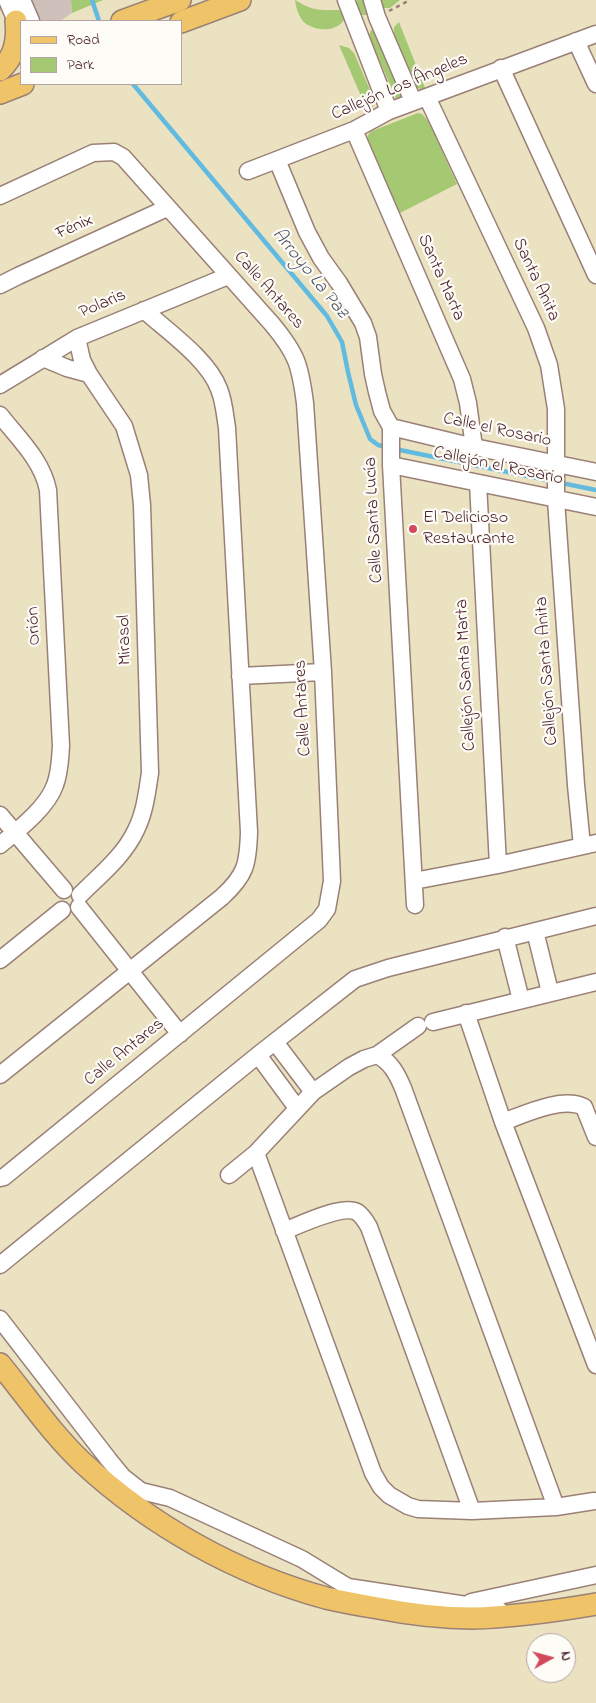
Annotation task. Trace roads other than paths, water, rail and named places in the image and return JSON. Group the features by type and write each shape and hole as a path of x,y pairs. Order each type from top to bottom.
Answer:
{"main road":[{"path":"125,20 180,0"},
{"path":"182,22 240,0"},
{"path":"0,70 14,51 20,33"},
{"path":"0,70 20,61"},
{"path":"0,81 20,72"},
{"path":"0,94 21,85"},
{"path":"0,1365 60,1439 82,1462 114,1489 150,1516 203,1548 246,1570 326,1598 412,1614 471,1618 524,1614 596,1604"}],"street":[{"path":"7,0 20,20"},
{"path":"22,0 23,20"},
{"path":"346,0 389,111"},
{"name":"Santa Anita","path":"372,0 377,17 546,352 556,409 556,496"},
{"path":"357,26 377,17"},
{"name":"Callejón Los Ángeles","path":"248,171 354,130 389,111 596,34"},
{"path":"576,41 596,84"},
{"path":"501,68 596,275"},
{"name":"Santa Marta","path":"354,130 462,379 468,403 474,448"},
{"name":"Calle Antares","path":"0,196 93,153 114,152 123,157 288,344 299,368 305,403 323,672 332,881 327,909 319,920 4,1177 0,1178"},
{"name":"Calle Santa Lucía","path":"276,160 307,232 321,258 339,283 363,323 368,337 372,374 382,411 391,429 391,462 414,904"},
{"name":"Fénix","path":"0,285 167,208"},
{"name":"Polaris","path":"0,385 77,338 228,276"},
{"path":"0,1075 222,897 237,882 245,870 249,832 227,428 224,406 219,388 210,373 190,350 144,310"},
{"name":"Mirasol","path":"0,960 74,904 121,855 136,830 146,802 150,772 142,505 139,475 124,426 89,374 82,360 77,338"},
{"path":"43,358 67,368 89,374"},
{"name":"Orión","path":"0,415 40,466 48,490 61,746 60,768 55,787 44,805 0,845"},
{"name":"Calle el Rosario","path":"391,429 555,466 596,472"},
{"name":"Callejón el Rosario","path":"391,462 478,483 556,496 596,507"},
{"name":"Callejón Santa Marta","path":"478,483 498,865"},
{"name":"Callejón Santa Anita","path":"556,496 576,785 589,844"},
{"path":"240,676 323,672"},
{"path":"0,815 14,834 64,890 76,891 74,904 180,1034"},
{"path":"414,880 498,865 589,844"},
{"path":"0,1265 258,1055 355,979 388,968 596,916"},
{"path":"535,931 550,992"},
{"path":"505,938 521,1000"},
{"path":"229,1175 256,1153 313,1092 349,1068 364,1059 377,1055 426,1024 466,1012 596,982"},
{"path":"466,1012 503,1122 596,1365"},
{"path":"275,1042 313,1092"},
{"path":"258,1055 297,1108"},
{"path":"377,1055 390,1064 403,1088 556,1507"},
{"path":"503,1122 558,1104 572,1103 584,1107 596,1137"},
{"path":"256,1153 373,1473 381,1487 397,1501 418,1509 472,1511 556,1507 594,1500"},
{"path":"284,1231 344,1210 357,1212 364,1219 369,1228 472,1511"},
{"path":"0,1319 108,1460 123,1477 142,1491 170,1498 294,1554 348,1587 524,1614"},
{"path":"461,1604 596,1576"}],"waterway":[{"name":"Arroyo La Paz","path":"92,0 99,20"},
{"name":"Arroyo La Paz","path":"134,85 327,316 342,342 356,405 370,439 378,445 387,447"},
{"name":"Arroyo La Paz","path":"395,449 596,490"}],"place":[{"name":"El Delicioso Restaurante","path":"413,529"}]}
